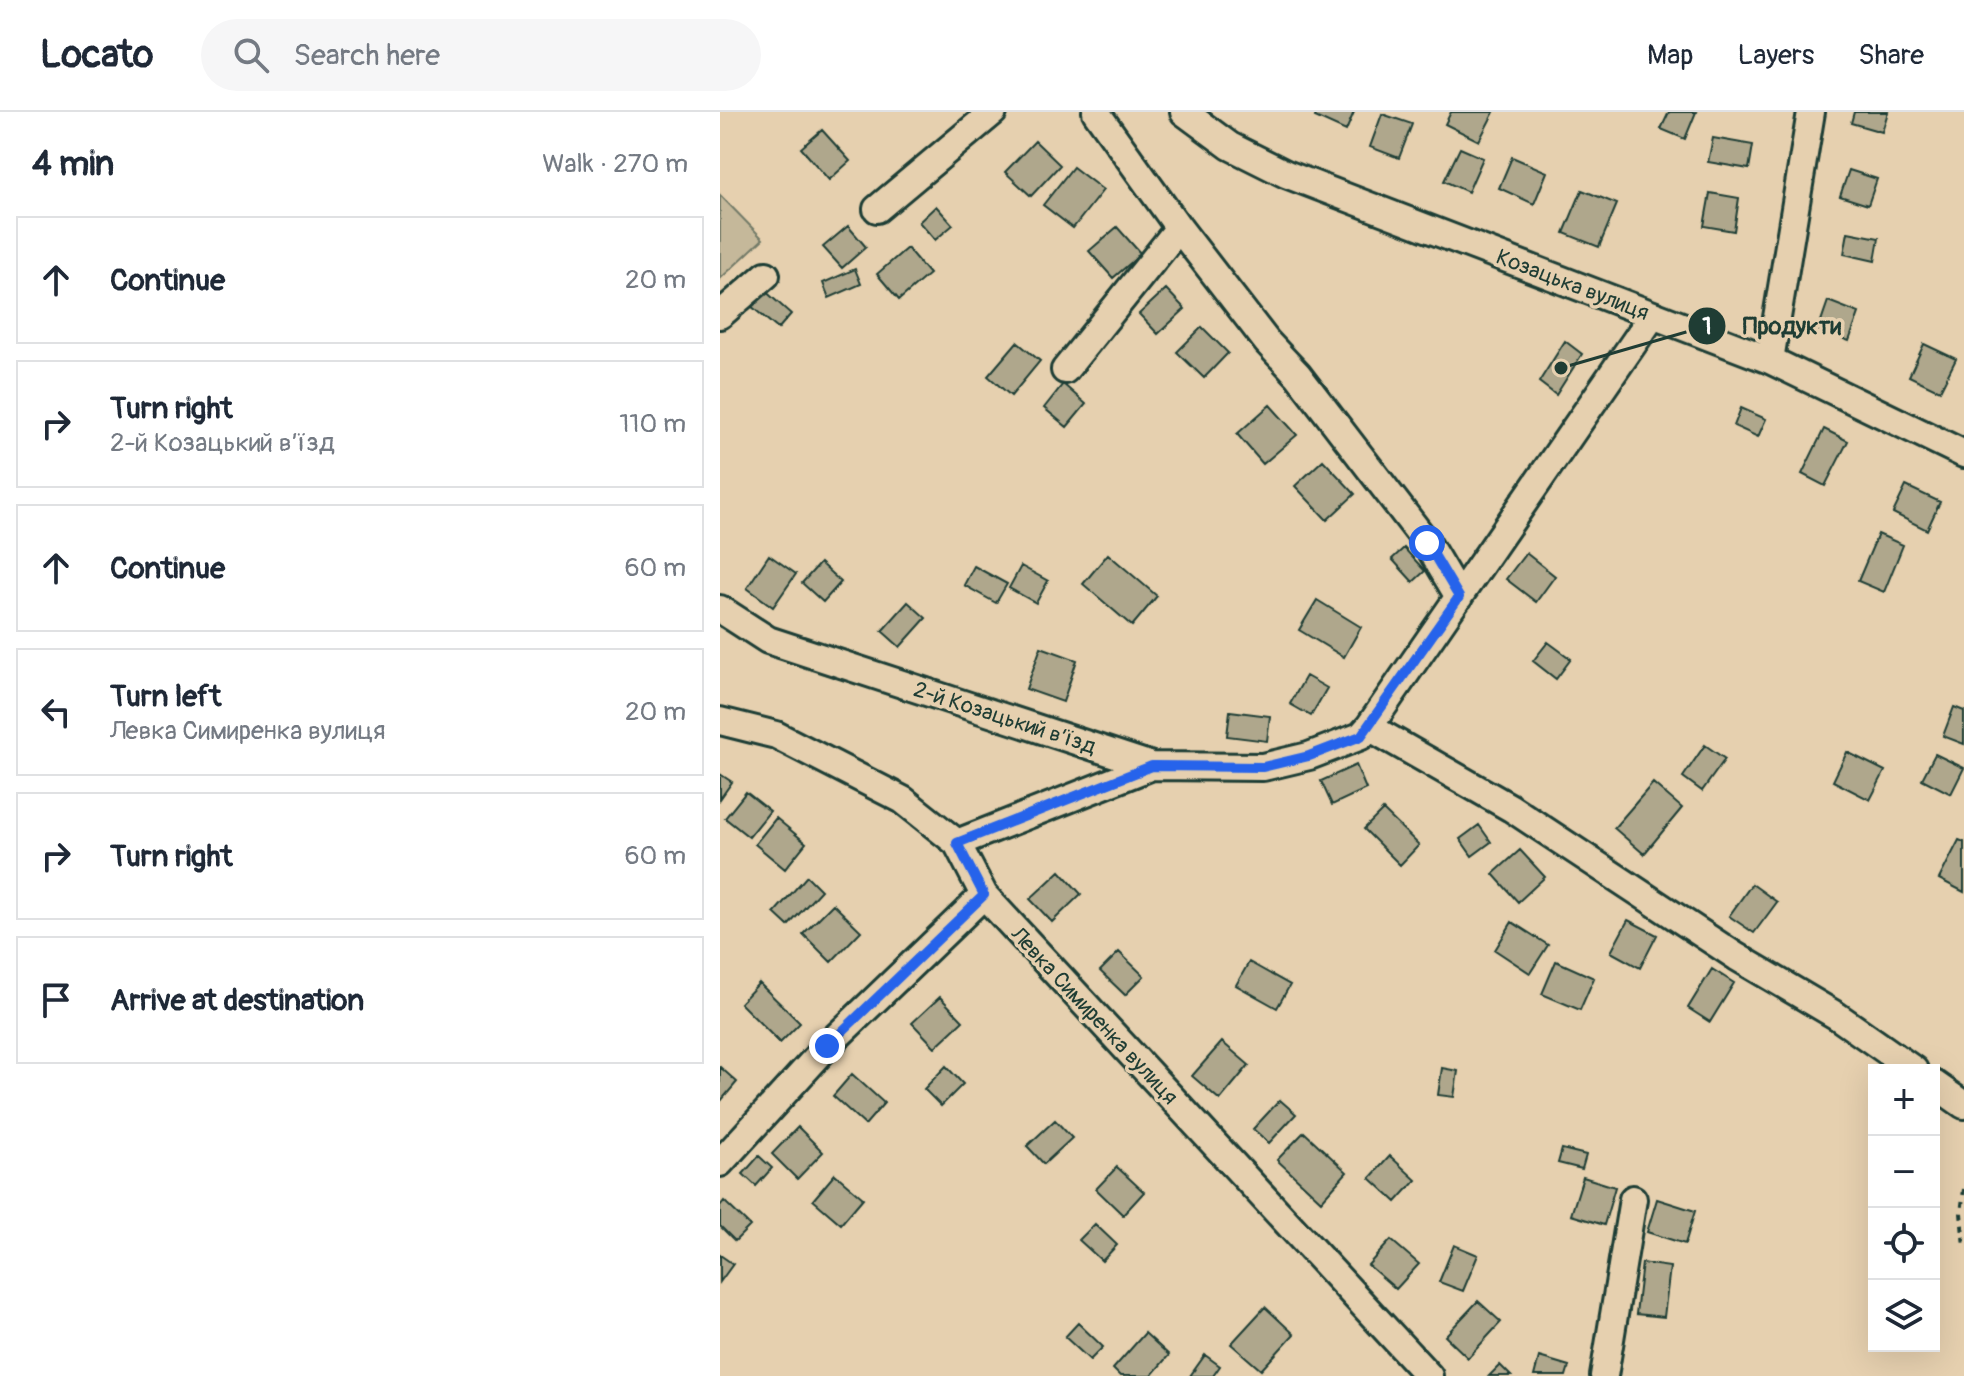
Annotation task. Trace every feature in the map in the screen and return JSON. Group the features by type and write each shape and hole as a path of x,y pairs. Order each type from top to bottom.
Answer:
{"street":[{"path":"877,209 993,112"},
{"path":"1096,112 1179,228 1267,342 1298,375 1427,543 1459,597"},
{"name":"Козацька вулиця","path":"1184,112 1230,146 1286,174 1770,360 1964,454"},
{"path":"1770,360 1811,112"},
{"path":"1065,370 1179,228"},
{"path":"720,315 766,275"},
{"name":"2-й Козацький в’їзд","path":"720,609 768,640 1152,766 1263,767 1309,756 1361,736 1369,727 1653,315"},
{"name":"Левка Симиренка вулиця","path":"720,721 776,735 903,800 957,843 984,895 1429,1376"},
{"path":"1369,727 1511,808 1737,957 1837,1016 1905,1064"},
{"path":"957,843 1152,766"},
{"path":"720,1163 827,1046 984,895"},
{"path":"1940,1088 1964,1105"},
{"path":"1604,1376 1633,1199"}],"path":[{"path":"1964,1189 1961,1213 1964,1247"}],"shaded area":[{"path":"720,195 763,239 720,279"}],"building":[{"path":"1317,112 1354,112 1346,131 1315,117"},
{"path":"1451,112 1494,112 1479,141 1445,124"},
{"path":"1669,112 1696,112 1685,139 1661,129"},
{"path":"1854,112 1888,112 1882,132 1851,123"},
{"path":"1382,114 1412,124 1399,158 1370,147"},
{"path":"822,130 850,161 829,180 801,148"},
{"path":"1713,138 1753,145 1749,169 1708,162"},
{"path":"1035,141 1060,165 1031,196 1005,172"},
{"path":"1460,148 1483,158 1468,192 1444,181"},
{"path":"1512,157 1547,172 1534,204 1499,188"},
{"path":"1073,167 1103,190 1073,228 1043,205"},
{"path":"1849,170 1877,179 1868,205 1840,196"},
{"path":"1582,190 1617,204 1599,247 1564,233"},
{"path":"1710,193 1739,198 1734,231 1704,226"},
{"path":"936,206 953,225 935,240 919,222"},
{"path":"848,226 866,247 842,268 823,247"},
{"path":"1117,227 1141,254 1113,278 1089,251"},
{"path":"1848,232 1879,238 1875,261 1844,254"},
{"path":"907,248 929,274 899,300 877,274"},
{"path":"855,269 861,284 829,298 823,283"},
{"path":"763,289 791,314 778,329 750,305"},
{"path":"1166,289 1185,309 1158,334 1139,314"},
{"path":"1828,301 1859,313 1849,341 1818,330"},
{"path":"1202,327 1228,353 1204,378 1177,352"},
{"path":"1565,341 1582,354 1556,395 1539,382"},
{"path":"1017,342 1040,361 1011,396 988,376"},
{"path":"1924,344 1956,359 1940,391 1909,376"},
{"path":"1063,384 1086,404 1067,427 1044,408"},
{"path":"1270,405 1297,435 1263,464 1237,434"},
{"path":"1741,408 1766,419 1758,437 1734,426"},
{"path":"1824,429 1848,441 1825,486 1802,474"},
{"path":"1323,460 1355,494 1327,520 1295,486"},
{"path":"1906,486 1940,502 1927,530 1893,513"},
{"path":"1878,534 1903,545 1884,592 1858,581"},
{"path":"1404,548 1425,571 1413,582 1392,559"},
{"path":"1526,553 1555,576 1536,602 1506,579"},
{"path":"1108,554 1157,596 1132,626 1083,584"},
{"path":"769,555 796,574 773,607 747,588"},
{"path":"820,563 841,582 823,602 802,583"},
{"path":"974,566 1007,584 996,603 964,585"},
{"path":"1021,566 1048,581 1036,603 1009,588"},
{"path":"1317,600 1361,627 1344,657 1299,630"},
{"path":"908,602 926,618 900,647 882,631"},
{"path":"1548,642 1571,659 1556,679 1533,661"},
{"path":"1041,647 1077,660 1063,702 1026,689"},
{"path":"1306,676 1327,688 1311,716 1290,704"},
{"path":"1954,707 1964,711 1964,744 1943,736"},
{"path":"1230,711 1270,716 1267,741 1227,736"},
{"path":"1705,745 1725,759 1702,791 1683,777"},
{"path":"1847,752 1885,771 1870,800 1833,781"},
{"path":"1935,754 1964,768 1951,794 1922,779"},
{"path":"1356,765 1366,789 1332,805 1321,781"},
{"path":"720,774 732,782 720,799"},
{"path":"1653,783 1682,808 1644,854 1614,828"},
{"path":"746,792 770,811 749,837 725,818"},
{"path":"1383,810 1419,845 1400,865 1364,829"},
{"path":"776,818 806,843 785,869 755,844"},
{"path":"1479,825 1491,842 1472,856 1460,839"},
{"path":"1959,840 1964,842 1964,892 1939,879"},
{"path":"1520,850 1545,877 1518,902 1493,874"},
{"path":"1060,871 1081,894 1052,922 1030,899"},
{"path":"807,876 821,890 788,926 774,913"},
{"path":"1752,884 1777,902 1754,933 1729,916"},
{"path":"833,904 861,931 831,962 803,934"},
{"path":"1628,920 1657,935 1640,968 1611,952"},
{"path":"1512,922 1548,945 1530,973 1495,950"},
{"path":"1119,952 1144,976 1125,995 1100,971"},
{"path":"1556,961 1594,978 1580,1010 1542,994"},
{"path":"1249,962 1290,985 1277,1008 1236,985"},
{"path":"1712,969 1734,983 1710,1022 1688,1008"},
{"path":"759,983 800,1023 780,1043 740,1003"},
{"path":"940,997 963,1021 935,1047 912,1023"},
{"path":"1222,1042 1249,1065 1220,1100 1192,1076"},
{"path":"946,1066 963,1084 941,1106 924,1089"},
{"path":"720,1067 737,1082 720,1102"},
{"path":"1442,1068 1458,1071 1454,1097 1438,1095"},
{"path":"852,1074 884,1103 865,1125 833,1096"},
{"path":"1280,1100 1296,1114 1269,1143 1253,1129"},
{"path":"1055,1120 1072,1138 1044,1164 1027,1146"},
{"path":"798,1127 823,1152 797,1179 772,1154"},
{"path":"1304,1132 1347,1172 1321,1201 1277,1160"},
{"path":"1562,1149 1586,1155 1582,1169 1558,1163"},
{"path":"759,1156 772,1168 756,1186 743,1174"},
{"path":"1390,1156 1416,1180 1396,1202 1370,1178"},
{"path":"1117,1167 1144,1192 1123,1215 1096,1189"},
{"path":"835,1174 863,1198 841,1224 813,1200"},
{"path":"1583,1177 1615,1187 1604,1225 1571,1215"},
{"path":"1657,1199 1695,1211 1685,1244 1647,1232"},
{"path":"724,1201 750,1226 735,1241 720,1226 720,1206"},
{"path":"1095,1224 1117,1245 1102,1261 1079,1240"},
{"path":"1391,1240 1419,1264 1396,1289 1368,1265"},
{"path":"1454,1245 1478,1255 1463,1291 1439,1282"},
{"path":"720,1255 733,1264 720,1282"},
{"path":"1642,1263 1670,1267 1664,1317 1636,1314"},
{"path":"1478,1301 1501,1322 1468,1358 1445,1336"},
{"path":"1265,1307 1294,1334 1261,1370 1231,1344"},
{"path":"1078,1323 1103,1347 1090,1360 1065,1337"},
{"path":"1145,1333 1169,1355 1151,1376 1120,1376 1113,1369"},
{"path":"1205,1355 1220,1366 1213,1376 1190,1376"},
{"path":"1539,1357 1569,1366 1566,1376 1534,1376"},
{"path":"1500,1365 1511,1376 1489,1376"}],"place":[{"name":"Продукти","path":"1561,368"}],"route":[{"path":"827,1046 984,895 957,843 1152,766 1263,767 1309,756 1361,736 1459,597 1427,543"}]}
